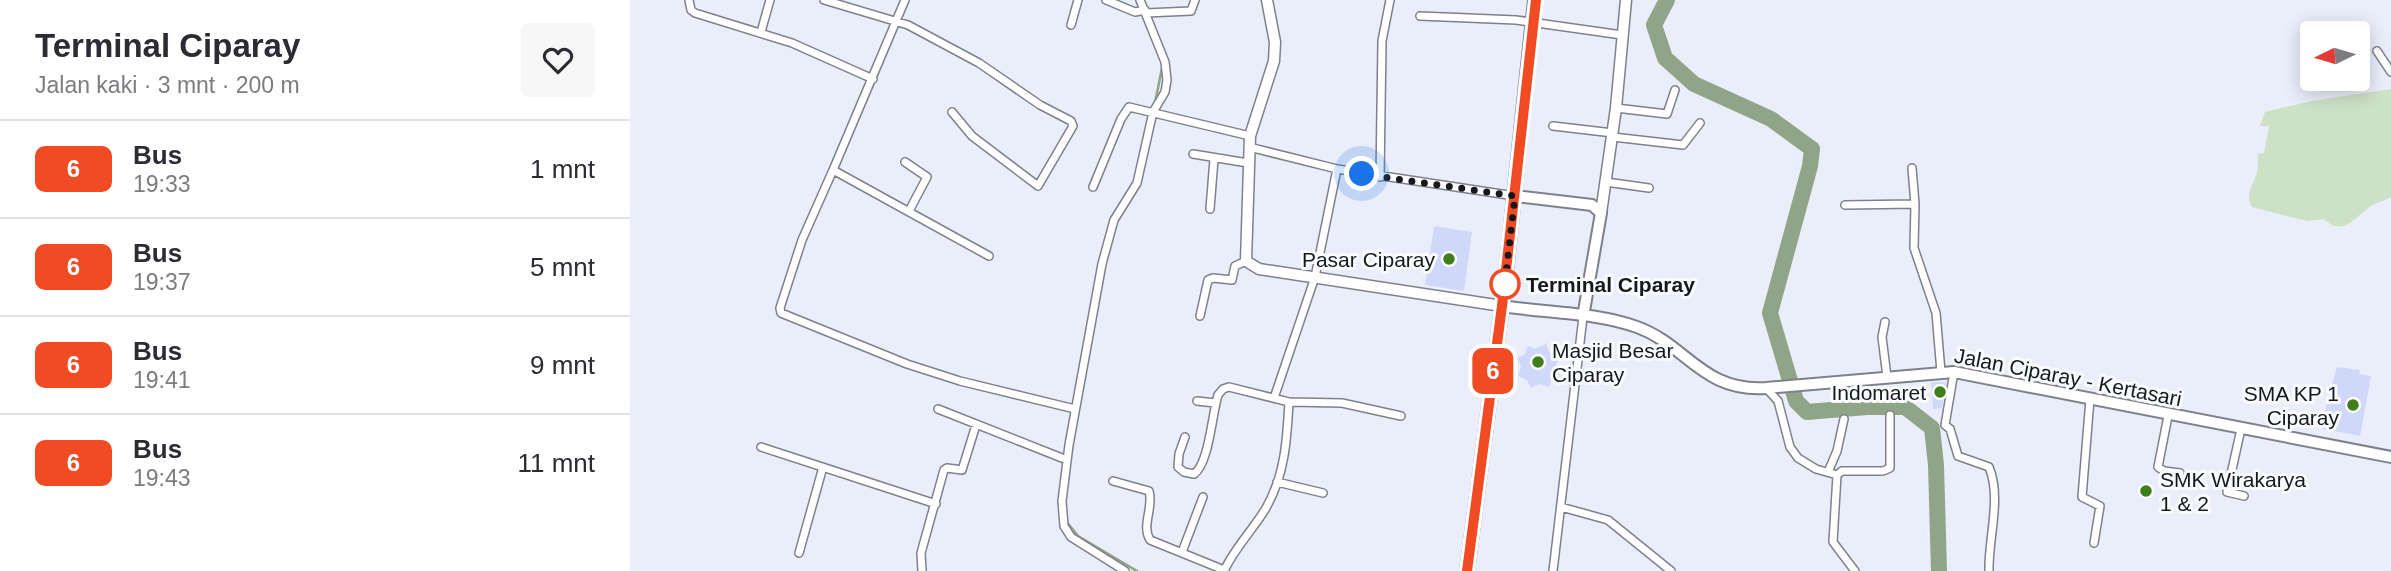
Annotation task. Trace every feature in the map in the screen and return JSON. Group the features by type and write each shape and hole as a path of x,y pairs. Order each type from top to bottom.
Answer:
{"main road":[{"path":"1467,571 1502,306 1535,0"},
{"path":"1515,196 1592,205 1601,213 1583,317"},
{"name":"Jalan Ciparay - Kertasari","path":"1502,306 1640,328 1710,375 1739,388 1770,388 1954,372 2168,416 2391,457"}],"street":[{"path":"689,0 691,10 695,13 800,46 873,79"},
{"path":"761,32 771,0"},
{"path":"824,0 853,4 911,26 1071,121 1073,129 1038,186 972,136 952,112"},
{"path":"905,0 802,240 780,307 781,313 907,364 960,381 1075,409"},
{"path":"1072,25 1078,0"},
{"path":"1106,0 1142,11 1191,11 1195,0"},
{"path":"1125,571 1083,547 1066,530 1062,501 1075,409 1102,264 1114,220 1138,183 1153,112 1165,92 1167,80 1165,62 1142,11 1140,0"},
{"path":"1246,261 1250,141 1274,61 1275,42 1267,0"},
{"path":"1380,177 1384,86 1382,41 1390,0"},
{"path":"1601,213 1613,135 1626,0"},
{"path":"1420,16 1516,20 1622,35"},
{"path":"2377,51 2391,72"},
{"path":"1616,108 1668,114 1675,90"},
{"path":"1093,187 1125,110 1133,107 1337,169 1515,196"},
{"path":"1553,126 1683,145 1700,123"},
{"path":"1192,154 1248,163"},
{"path":"1210,209 1213,159"},
{"path":"905,162 927,177 909,211"},
{"path":"1912,168 1916,204 1914,248 1936,313 1941,372"},
{"path":"1274,398 1315,277 1337,169"},
{"path":"833,170 989,256"},
{"path":"1606,182 1649,188"},
{"path":"1845,205 1916,204"},
{"path":"1246,261 1259,269 1502,306"},
{"path":"1200,316 1208,280 1232,280 1235,266 1246,261"},
{"path":"1553,571 1583,317"},
{"path":"1885,323 1882,337 1886,377"},
{"path":"1954,372 1945,425 1951,429 1958,456 1989,467 1992,476 1989,571"},
{"path":"1185,437 1178,467 1184,472 1194,474 1199,471 1204,458 1215,402 1221,390 1229,387 1289,402 1342,403 1401,416"},
{"path":"1770,388 1778,401 1790,447 1798,458 1805,464 1837,475"},
{"path":"2090,399 2082,498 2100,506 2094,544"},
{"path":"1197,401 1215,402"},
{"path":"1113,481 1149,491 1151,505 1146,526 1148,537 1155,543 1224,570 1237,545 1266,509 1277,482 1287,445 1289,402"},
{"path":"938,409 1067,460"},
{"path":"1855,571 1833,542 1837,475 1842,471 1883,471 1890,468 1891,415"},
{"path":"2168,416 2158,467 2164,471 2180,473"},
{"path":"1828,472 1837,451 1844,419"},
{"path":"922,571 922,554 944,469 962,470 976,425"},
{"path":"2241,429 2227,492 2244,496"},
{"path":"761,447 936,504"},
{"path":"799,553 823,467"},
{"path":"1277,482 1323,493"},
{"path":"1182,552 1203,497"},
{"path":"1561,507 1608,520 1671,571"}],"green space":[{"path":"2391,89 2391,197 2371,206 2349,224 2337,227 2324,219 2307,221 2252,207 2249,194 2257,172 2258,154 2264,153 2269,126 2260,126 2265,112 2312,101"}],"building":[{"name":"Pasar Ciparay","path":"1434,226 1472,232 1464,291 1425,285"},
{"name":"Masjid Besar Ciparay","path":"1546,344 1550,354 1559,357 1556,367 1560,375 1552,378 1549,387 1539,384 1531,388 1527,380 1518,376 1521,367 1517,358 1525,354 1528,346 1535,349"},
{"path":"2337,367 2360,370 2359,374 2371,376 2360,436 2320,428"},
{"name":"Indomaret","path":"1931,382 1946,382 1942,408 1933,409"}],"waterway":[{"path":"1136,0 1147,26"},
{"path":"1667,0 1654,25 1665,58 1694,84 1771,119 1812,149 1810,166 1770,313 1796,401 1807,412 1905,407 1932,428 1936,465 1939,571"},
{"path":"1155,103 1162,68"},
{"path":"1129,202 1140,184"},
{"path":"1066,521 1078,536 1137,571"}],"bus line":[{"name":"6","path":"1467,571 1502,306 1536,0"}],"place":[{"name":"Pasar Ciparay","path":"1449,259"},
{"name":"Terminal Ciparay","path":"1505,284"},
{"name":"Masjid Besar Ciparay","path":"1538,362"},
{"name":"Indomaret","path":"1940,392"},
{"name":"SMA KP 1 Ciparay","path":"2353,405"},
{"name":"SMK Wirakarya 1 & 2","path":"2146,491"}],"route":[{"path":"1362,174 1515,196 1504,291 1505,284"}]}
